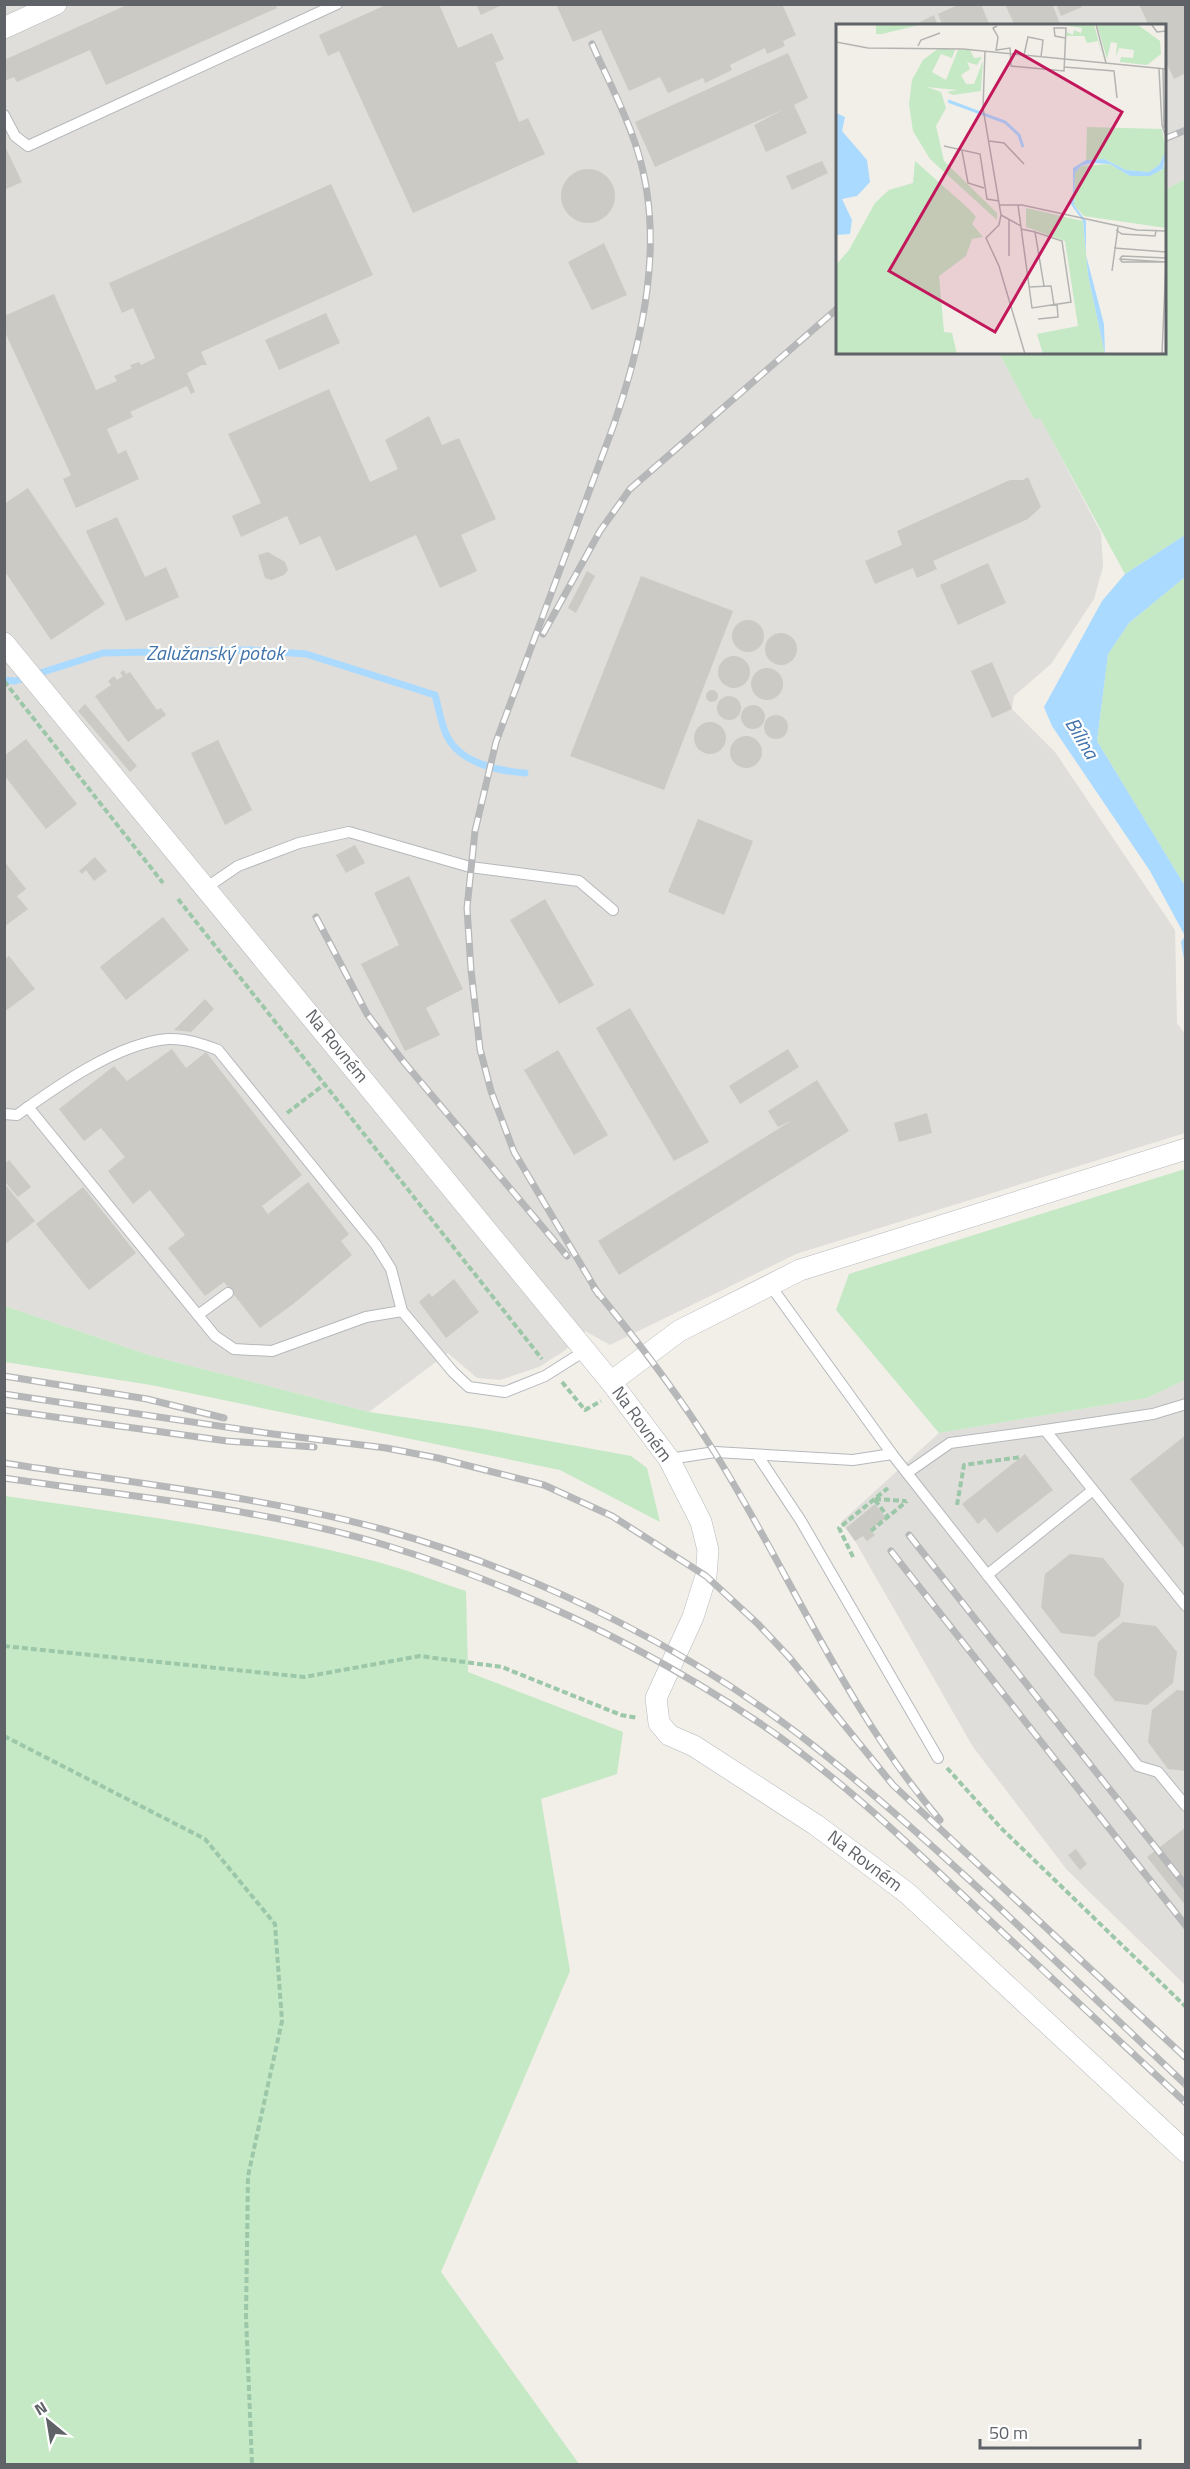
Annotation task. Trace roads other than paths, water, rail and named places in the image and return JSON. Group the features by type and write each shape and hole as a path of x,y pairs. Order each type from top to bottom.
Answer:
{"street":[{"path":"4,28 56,4"},
{"name":"Na Rovném","path":"4,643 586,1350 607,1391 669,1459 701,1522 708,1550 706,1576 693,1617 656,1698 655,1710 659,1723 669,1735 694,1746 816,1825 907,1893 1185,2152"},
{"path":"607,1391 679,1331 800,1270 1185,1149"}],"lane":[{"path":"4,115 15,136 28,146 337,4"},
{"path":"207,887 238,866 299,843 349,832 364,834 470,867 579,881 613,910"},
{"path":"4,1114 18,1115 76,1073 142,1045 169,1039 198,1043 218,1050 376,1245 391,1269 402,1311 453,1372 470,1387 505,1392 545,1376 586,1350"},
{"path":"28,1107 215,1336 234,1349 272,1351 366,1317 402,1311"},
{"path":"770,1285 892,1454 1138,1766 1158,1772 1185,1806"},
{"path":"198,1315 228,1293"},
{"path":"908,1473 950,1443 1153,1414 1185,1404"},
{"path":"1045,1430 1185,1606"},
{"path":"669,1459 715,1452 853,1460 892,1454"},
{"path":"758,1456 801,1521 938,1758"},
{"path":"987,1575 1093,1490"}],"water":[{"name":"Bílina","path":"1185,535 1185,577 1129,623 1108,654 1097,741 1185,886 1185,936 1150,871 1052,726 1044,707 1102,601 1125,574"},
{"path":"1185,936 1185,965 1181,942"}],"waterway":[{"name":"Zalužanský potok","path":"4,680 15,681 103,653 249,650 306,654 435,695 447,736 461,753 492,768 525,773"}],"railway":[{"path":"592,44 627,122 646,184 650,219 647,290 633,360 613,427 496,742 475,831 467,908 480,1049 491,1091 514,1152 599,1295"},
{"path":"1166,138 1186,130"},
{"path":"543,634 600,531 630,489 836,310"},
{"path":"316,917 367,1014 403,1061 567,1256"},
{"path":"594,1288 657,1368 701,1431 743,1499 848,1688 906,1778 940,1820"},
{"path":"4,1376 147,1399 224,1418"},
{"path":"4,1394 273,1434 386,1448 438,1458 544,1485 612,1516 706,1576 758,1624 789,1657 893,1785 1186,2058"},
{"path":"4,1410 227,1441 314,1447"},
{"path":"4,1463 243,1499 385,1530 444,1548 503,1570 619,1622 729,1685 830,1759 967,1878 1186,2085"},
{"path":"4,1478 196,1505 339,1532 385,1545 483,1579 578,1620 624,1643 670,1668 758,1722 847,1789 1186,2103"},
{"path":"909,1535 1186,1886"},
{"path":"891,1551 1186,1926"}]}
